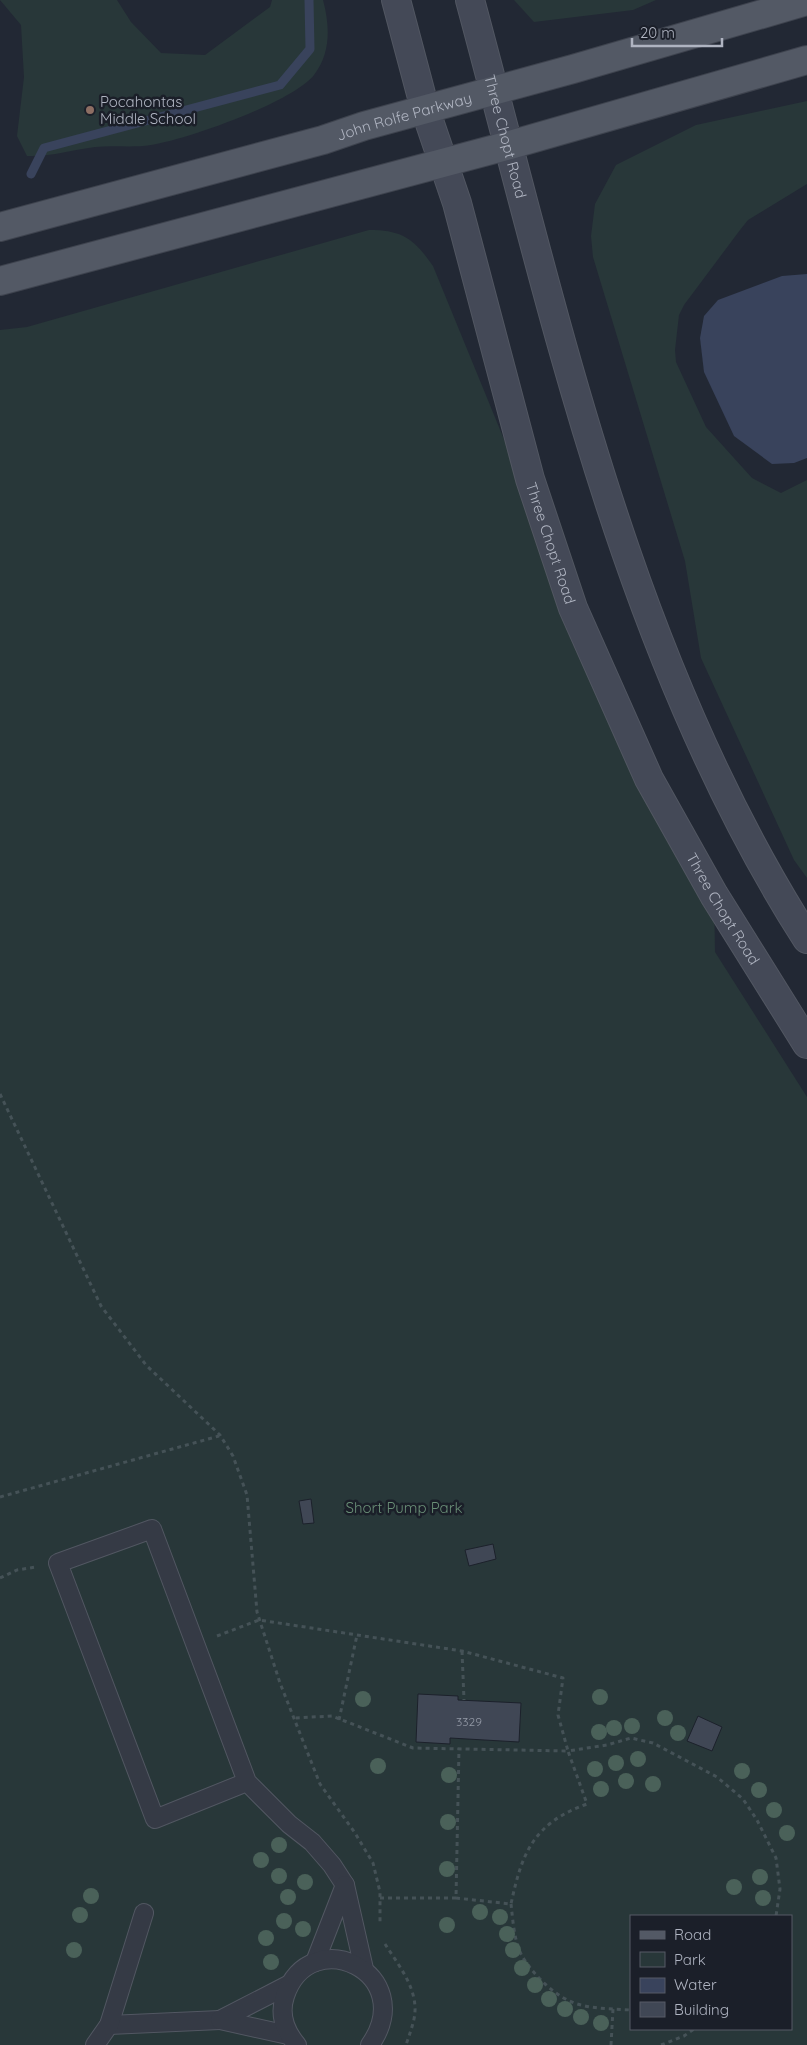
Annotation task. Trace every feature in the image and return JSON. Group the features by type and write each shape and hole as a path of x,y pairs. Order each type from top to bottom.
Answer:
{"main road":[{"name":"Three Chopt Road","path":"396,0 426,109 457,203 530,479 573,608 650,778 714,895 807,1044"},
{"name":"Three Chopt Road","path":"470,0 602,484 645,602 689,713 744,832 776,890 807,939"},
{"name":"John Rolfe Parkway","path":"0,227 323,140 807,1"},
{"path":"0,281 443,161 510,145 807,60"}],"lane":[{"path":"247,1782 155,1819 58,1563 152,1528 247,1782 289,1824 312,1842 332,1865 345,1885 364,1969"},
{"path":"315,1962 345,1885"},
{"path":"95,2045 109,2025 144,1913"},
{"path":"220,2020 288,1985 300,1971 315,1962 332,1959 349,1961 364,1969 376,1982 383,1998 384,2016 379,2032 370,2045"},
{"path":"288,1985 283,2001 283,2018 293,2040"},
{"path":"109,2025 220,2020 293,2040"}],"path":[{"path":"0,1094 101,1306 146,1365 220,1436 233,1456 247,1495 259,1620 320,1784 373,1863 380,1898 380,1932"},
{"path":"0,1497 220,1436"},
{"path":"0,1578 17,1570 58,1563"},
{"path":"195,1644 259,1620 462,1651 563,1678 558,1715 568,1751 587,1804 566,1811 547,1826 529,1845 518,1868 511,1904 513,1928 522,1956 540,1978 559,1994 579,2005 630,2010"},
{"path":"339,1720 357,1635"},
{"path":"462,1651 464,1700"},
{"path":"294,1718 332,1716 413,1748 568,1751 607,1745 631,1738 653,1742 717,1777 743,1799 757,1820 776,1858 780,1889 776,1915"},
{"path":"456,1898 459,1748"},
{"path":"380,1898 456,1898 511,1904"},
{"path":"382,1938 414,1994 414,2017 406,2045"},
{"path":"611,2045 612,2009"},
{"path":"661,2045 684,2036 693,2030"}],"green space":[{"name":"Pocahontas Middle School","path":"0,0 117,0 131,22 161,53 205,55 270,7 272,0 323,0 328,39 320,67 302,86 285,97 238,118 188,136 151,145 95,147 27,156 17,136 24,77 21,25"},
{"path":"514,0 656,0 633,10 534,22"},
{"path":"807,101 807,184 748,220 740,230 684,305 679,315 675,350 676,362 706,427 752,478 781,493 807,480 807,878 794,860 701,658 685,561 593,257 591,236 595,204 616,165 696,125"},
{"name":"Short Pump Park","path":"369,230 391,232 407,238 420,249 433,266 573,608 714,895 715,952 807,1097 807,2045 0,2045 0,330 27,327"}],"water":[{"path":"807,274 807,458 794,463 772,464 734,436 704,372 700,338 704,316 718,300 782,276"}],"building":[{"path":"311,1499 314,1523 303,1524 299,1501"},
{"path":"493,1544 496,1559 469,1566 465,1550"},
{"path":"418,1694 458,1696 458,1700 521,1703 519,1742 450,1738 450,1744 416,1742"},
{"path":"698,1716 722,1727 712,1751 687,1741"}],"waterway":[{"path":"31,174 44,148 280,85 310,49 309,0"}],"place":[{"name":"Pocahontas Middle School","path":"90,110"}]}
